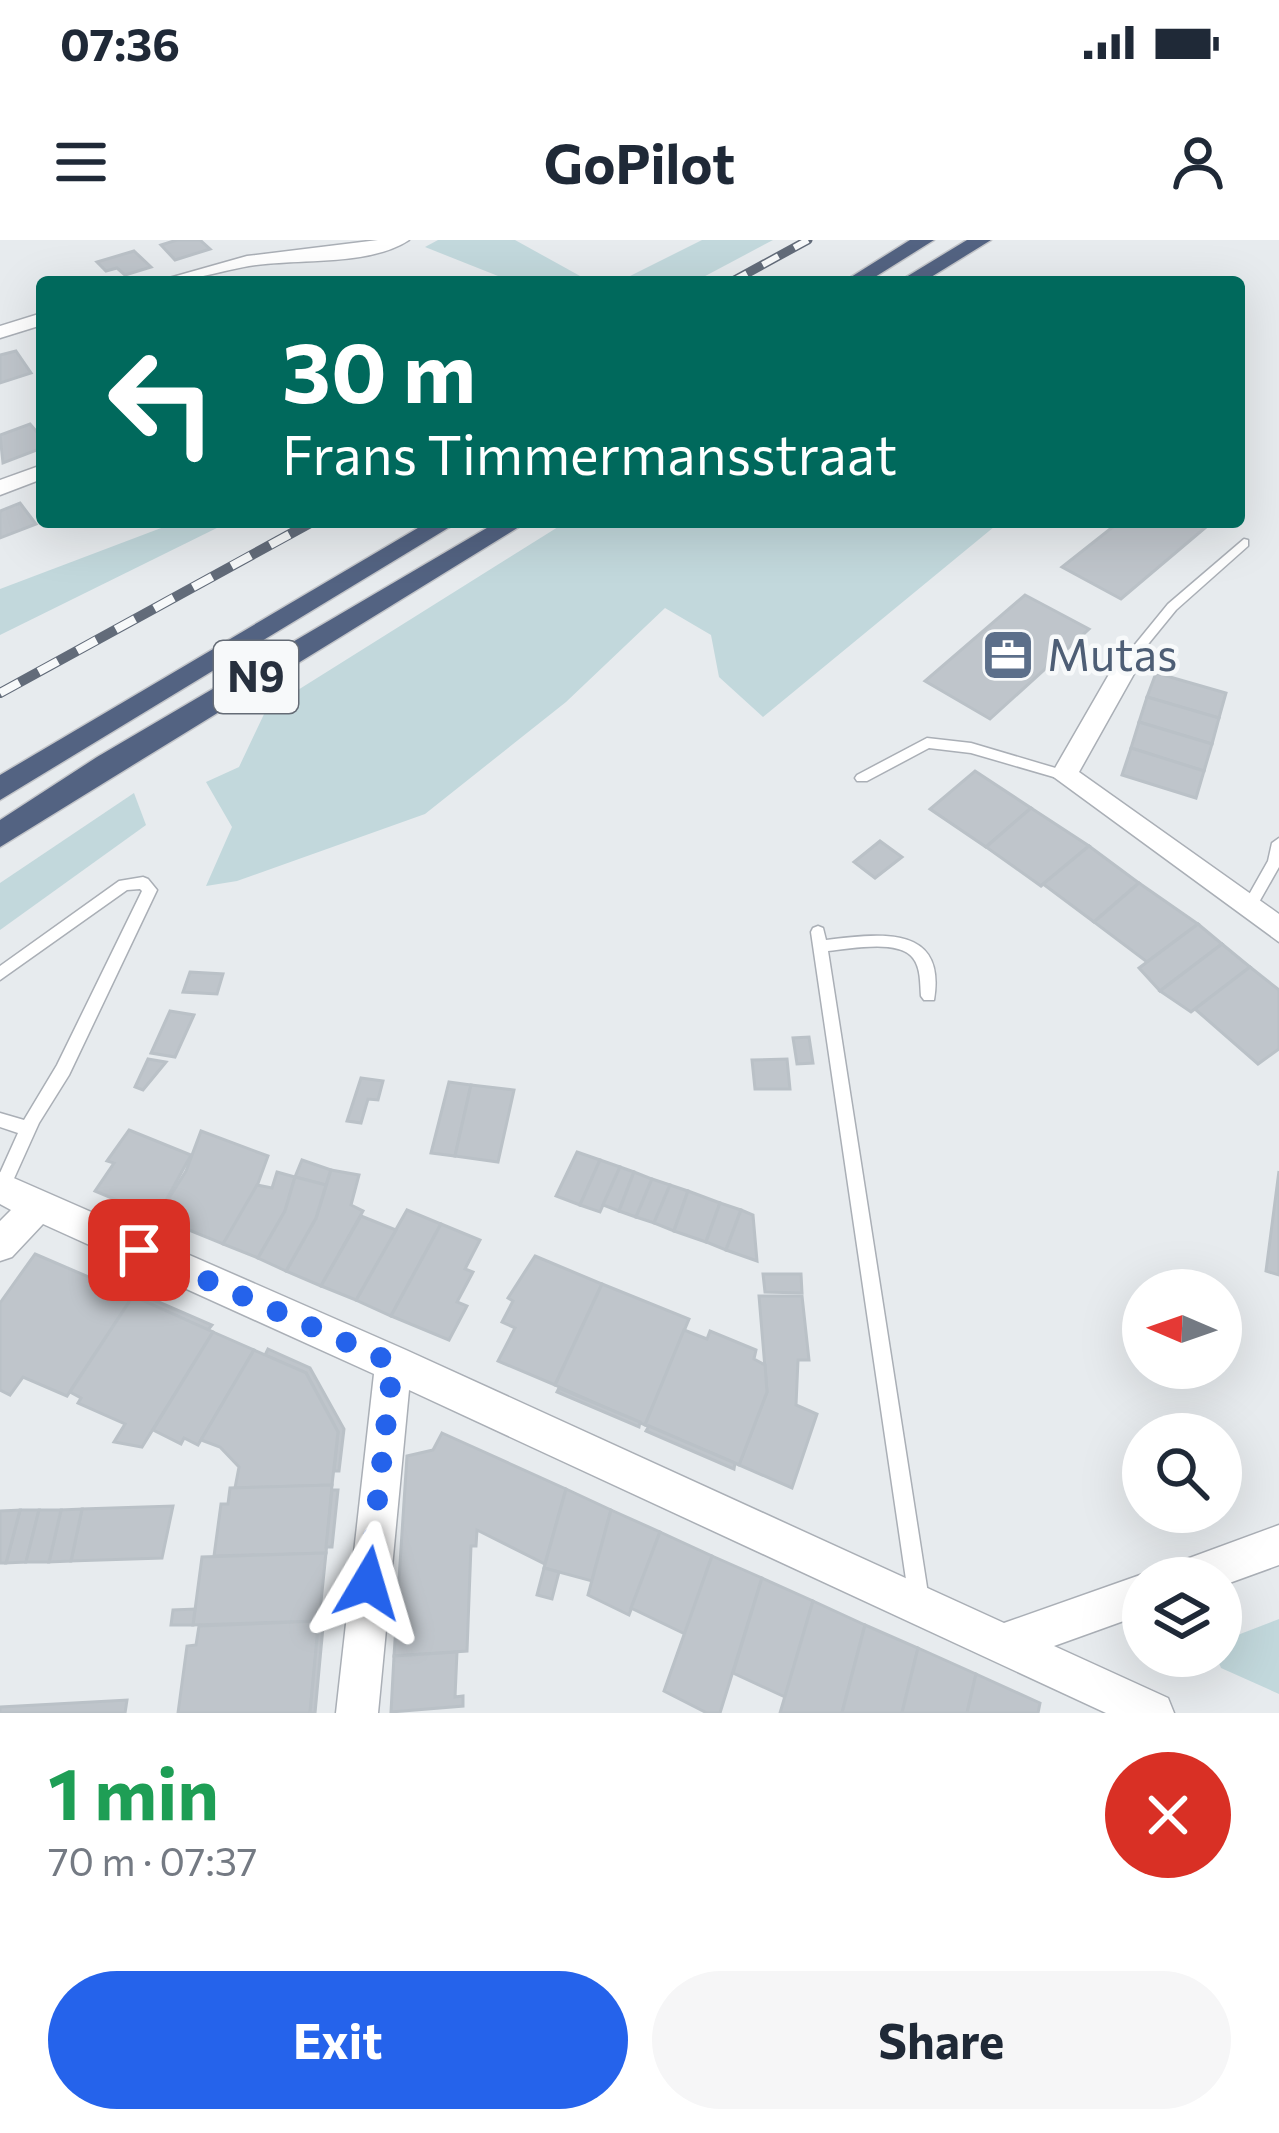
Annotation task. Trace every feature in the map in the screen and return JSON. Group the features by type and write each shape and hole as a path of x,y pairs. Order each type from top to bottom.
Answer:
{"highway":[{"path":"863,276 924,240"},
{"path":"918,276 981,240"},
{"name":"N9","path":"0,789 436,528"},
{"name":"N9","path":"0,836 107,765 505,528"}],"street":[{"path":"188,276 247,261 363,249 400,240"},
{"path":"0,332 36,321"},
{"path":"0,488 36,474"},
{"path":"1132,656 1064,776 1279,930"},
{"path":"1,1189 393,1363 1153,1713"},
{"path":"0,1245 39,1205"},
{"path":"357,1713 393,1363"},
{"path":"1242,1558 1279,1545"},
{"path":"1005,1643 1122,1601"}],"lane":[{"path":"1132,656 1172,607 1244,543"},
{"path":"862,778 927,743 971,748 1064,776"},
{"path":"1250,907 1275,861 1279,842"},
{"path":"0,974 124,885 143,884 150,890 1,1189"},
{"path":"920,1604 819,939 912,946 922,957 929,996"},
{"path":"0,1120 28,1129"}],"shaded area":[{"path":"438,240 515,240 580,276 498,276 425,247"},
{"path":"702,240 773,240 705,276 630,276"},
{"path":"161,528 217,528 0,635 0,589"},
{"path":"556,528 993,528 763,717 719,677 711,635 665,608 566,702 425,814 237,881 206,886 232,827 206,782 239,767 266,710"},
{"path":"134,793 146,825 0,930 0,883"},
{"path":"1279,1619 1279,1694 1241,1677 1242,1633"}],"building":[{"path":"200,240 210,249 175,260 161,245"},
{"path":"134,251 151,267 125,275 117,268 106,271 97,262"},
{"path":"16,351 31,373 0,383 0,355"},
{"path":"30,424 36,431 36,450 3,463 0,435"},
{"path":"20,503 36,524 0,538 0,511"},
{"path":"1111,528 1205,528 1121,599 1062,567"},
{"name":"Mutas","path":"1025,595 1089,629 990,719 925,681"},
{"path":"1156,673 1226,693 1219,718 1147,697"},
{"path":"1147,697 1219,718 1212,744 1139,722"},
{"path":"1139,722 1212,744 1204,771 1131,748"},
{"path":"1131,748 1204,771 1196,798 1122,775"},
{"path":"975,771 1031,808 986,847 930,809"},
{"path":"1031,808 1089,846 1041,886 986,847"},
{"path":"880,841 902,857 875,878 854,862"},
{"path":"1089,846 1139,883 1094,922 1043,884"},
{"path":"1139,883 1198,924 1147,962 1094,922"},
{"path":"1198,924 1222,944 1160,991 1139,968"},
{"path":"1222,944 1250,967 1191,1012 1160,991"},
{"path":"1250,967 1279,990 1279,1049 1258,1064 1195,1009"},
{"path":"190,972 223,974 217,994 183,992"},
{"path":"170,1011 194,1015 175,1057 151,1053"},
{"path":"809,1037 813,1063 797,1064 793,1038"},
{"path":"148,1059 166,1062 143,1090 135,1087"},
{"path":"787,1059 790,1089 755,1089 752,1060"},
{"path":"361,1078 383,1081 378,1100 368,1099 361,1123 347,1121"},
{"path":"449,1082 471,1085 455,1156 431,1153"},
{"path":"471,1085 514,1090 498,1162 455,1156"},
{"path":"129,1130 191,1155 157,1217 95,1191 114,1163 107,1161"},
{"path":"201,1131 268,1156 253,1197 223,1244 157,1217 186,1171"},
{"path":"577,1152 600,1160 580,1205 556,1196"},
{"path":"302,1160 331,1170 326,1185 295,1177"},
{"path":"600,1160 620,1167 600,1212 580,1205"},
{"path":"620,1167 634,1172 619,1211 603,1205"},
{"path":"331,1170 359,1175 351,1205 363,1211 321,1286 286,1271 316,1218"},
{"path":"1279,1171 1279,1275 1266,1271"},
{"path":"277,1172 295,1177 285,1211 258,1258 223,1244 257,1185 272,1188"},
{"path":"634,1172 652,1179 636,1217 619,1211"},
{"path":"295,1177 326,1185 316,1218 286,1271 258,1258 285,1211"},
{"path":"652,1179 670,1185 654,1223 636,1217"},
{"path":"670,1185 688,1191 674,1231 654,1223"},
{"path":"688,1191 720,1203 706,1242 674,1231"},
{"path":"720,1203 741,1210 726,1250 706,1242"},
{"path":"407,1210 441,1224 391,1316 356,1300"},
{"path":"741,1210 753,1215 757,1261 726,1250"},
{"path":"361,1216 396,1230 356,1300 321,1286"},
{"path":"441,1224 480,1240 465,1269 473,1272 457,1302 467,1306 449,1340 391,1316"},
{"path":"35,1254 133,1296 67,1396 23,1377 10,1395 0,1390 0,1303"},
{"path":"535,1256 602,1284 555,1385 498,1361 515,1328 502,1322 513,1301 508,1298"},
{"path":"763,1274 801,1274 802,1293 765,1292"},
{"path":"602,1284 689,1319 645,1425 555,1385"},
{"path":"140,1294 212,1325 208,1330 137,1298"},
{"path":"133,1296 213,1332 142,1447 114,1442 125,1424 78,1403 81,1398 70,1392"},
{"path":"759,1296 802,1296 809,1360 798,1360 796,1405 817,1414 792,1488 739,1465 767,1392"},
{"path":"684,1330 707,1339 710,1331 756,1350 754,1359 765,1365 767,1392 739,1465 645,1425"},
{"path":"213,1332 254,1350 198,1445 184,1438 181,1444 153,1430"},
{"path":"268,1349 310,1368 344,1429 339,1471 334,1471 338,1432 306,1373 265,1355"},
{"path":"254,1350 306,1373 338,1432 332,1485 235,1488 239,1467 220,1447 201,1440"},
{"path":"559,1388 640,1422 639,1427 557,1392"},
{"path":"649,1426 735,1463 734,1469 646,1431"},
{"path":"442,1433 566,1489 545,1564 477,1530 476,1546 471,1546 467,1651 394,1656 407,1456 433,1450"},
{"path":"332,1485 326,1553 214,1556 221,1504 228,1504 230,1488"},
{"path":"566,1489 611,1510 592,1581 544,1568"},
{"path":"332,1490 338,1490 332,1547 326,1547"},
{"path":"173,1506 162,1558 71,1561 82,1509"},
{"path":"82,1509 71,1561 49,1562 61,1510"},
{"path":"20,1510 39,1510 26,1562 6,1563"},
{"path":"20,1510 6,1563 0,1563 0,1511"},
{"path":"39,1510 61,1510 49,1562 26,1562"},
{"path":"611,1510 660,1532 629,1615 588,1595"},
{"path":"660,1532 712,1556 685,1634 631,1608"},
{"path":"326,1553 319,1621 193,1625 202,1557"},
{"path":"712,1556 762,1578 720,1713 707,1713 664,1691"},
{"path":"544,1568 559,1572 552,1599 537,1595"},
{"path":"762,1578 813,1601 785,1697 733,1673"},
{"path":"813,1601 865,1625 842,1713 780,1713"},
{"path":"195,1609 193,1625 171,1625 173,1610"},
{"path":"319,1621 310,1713 178,1713 187,1646 196,1645 199,1626"},
{"path":"865,1625 918,1648 902,1713 842,1713"},
{"path":"318,1627 323,1627 315,1713 310,1713"},
{"path":"918,1648 976,1674 967,1713 902,1713"},
{"path":"457,1652 455,1697 463,1696 463,1706 391,1712 394,1656"},
{"path":"976,1674 1040,1703 1038,1713 967,1713"},
{"path":"127,1700 125,1713 0,1713 0,1707"}],"railway":[{"path":"742,276 808,240"},
{"path":"0,693 301,528"}],"place":[{"name":"Mutas","path":"1008,655"}],"route":[{"path":"139,1250 393,1363 368,1583"}]}
